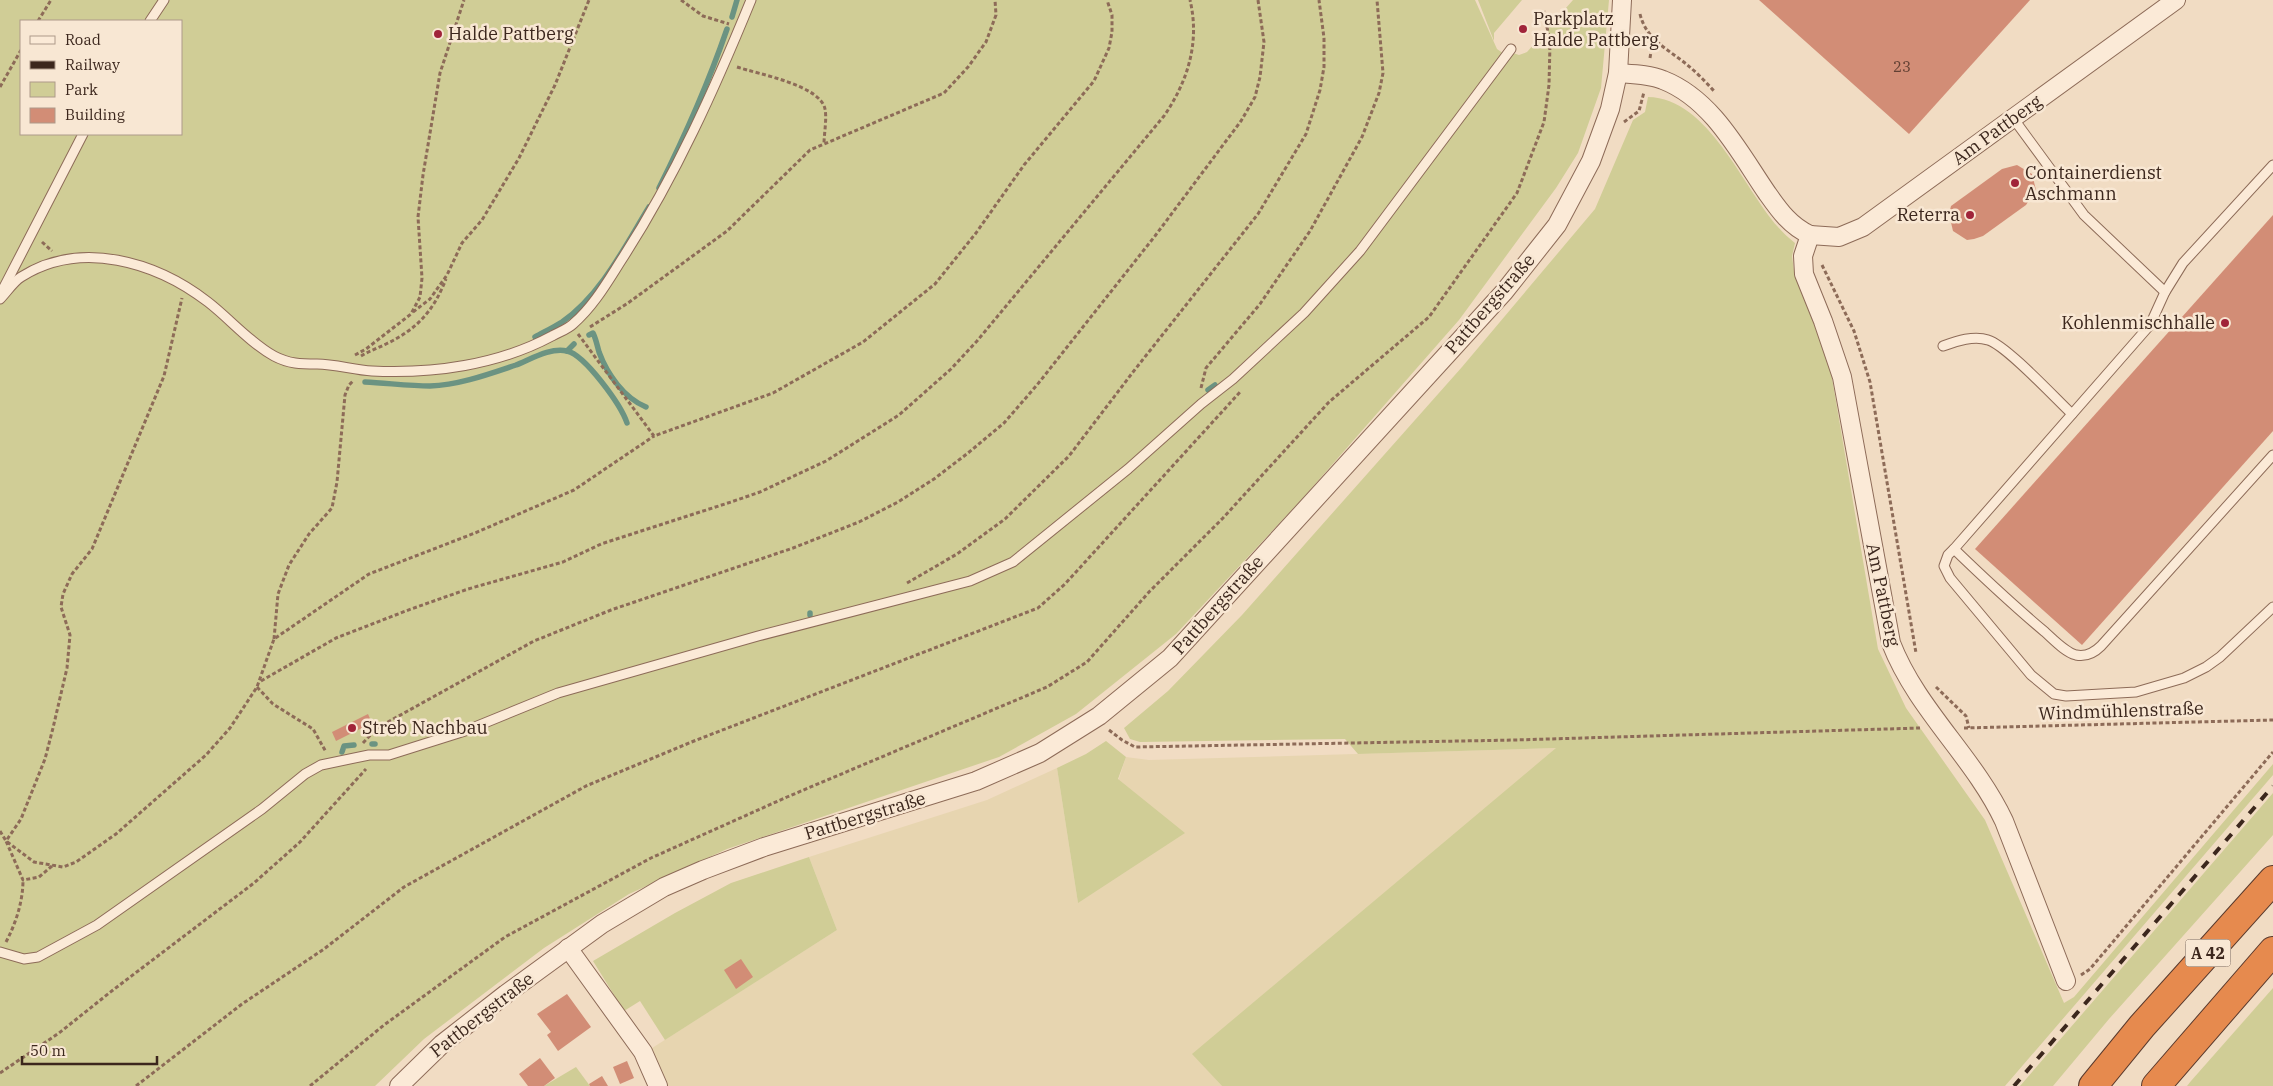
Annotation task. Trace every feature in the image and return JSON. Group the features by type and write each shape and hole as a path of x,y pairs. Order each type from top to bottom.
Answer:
{"highway":[{"name":"A 42","path":"2093,1086 2142,1026 2273,880"},
{"name":"A 42","path":"2156,1086 2273,951"}],"street":[{"name":"Pattbergstraße","path":"399,1086 442,1044 468,1023 568,948 643,899 703,870 764,847 976,781 1040,753 1099,716 1170,658 1504,292 1557,225 1591,162 1610,109 1618,73 1622,0"},
{"name":"Am Pattberg","path":"2066,981 1993,797 1906,676 1887,629 1842,377 1823,320 1804,274 1804,256 1813,236 1839,237 1863,227 2176,0"},
{"path":"1618,73 1648,76 1676,86 1702,104 1722,127 1782,213 1798,230 1813,236"},
{"path":"568,948 643,1052 658,1086"}],"lane":[{"path":"151,20 164,0"},
{"path":"0,297 20,278 42,267 70,259 110,258 140,265 184,286 207,302 273,356 287,362 394,372 436,370 461,366 530,347 572,326 608,282 645,223 686,147 752,0"},
{"path":"1,953 24,959 38,957 97,926 247,820 305,774 321,765 369,755 389,755 465,731 558,693 758,636 970,581 1013,562 1233,379 1304,313 1360,252 1511,49"},
{"path":"2013,118 2084,215 2165,292"},
{"path":"0,297 82,135"},
{"path":"2273,165 2183,263 2165,292 2150,325 1948,555 1944,566 1950,578 2031,675 2054,694 2066,696 2136,692 2184,678 2206,667 2220,657 2273,607"},
{"path":"1943,346 1970,338 1988,340 2006,352 2072,414"},
{"path":"1954,549 2011,603 2064,648 2074,654 2084,655 2095,652 2273,455"}],"path":[{"path":"39,20 51,0"},
{"path":"411,314 418,302 421,290 418,231 419,204 439,83 450,40 464,0"},
{"path":"367,352 387,344 424,320 440,296 447,275 462,243 482,220 519,158 555,85 589,0"},
{"path":"681,0 703,16 720,20 739,28"},
{"path":"572,326 590,327 691,258 727,231 810,150 944,92 968,66 986,42 996,15 995,0"},
{"path":"274,639 369,574 475,533 574,490 654,436 773,393 863,342 935,284 976,233 1024,165 1094,81 1109,48 1112,32 1112,15 1107,0"},
{"path":"260,681 336,638 411,609 468,589 563,562 601,544 760,492 826,461 899,414 951,369 977,341 1136,152 1168,110 1185,80 1191,57 1194,18 1190,0"},
{"path":"349,759 377,728 534,640 611,610 793,548 858,522 898,502 934,479 1004,423 1037,385 1155,236 1241,121 1255,96 1260,77 1264,42 1258,0"},
{"path":"901,586 957,554 1005,519 1036,491 1069,456 1258,214 1306,134 1320,90 1324,58 1319,0"},
{"path":"1201,404 1200,382 1206,368 1260,304 1310,231 1362,137 1379,93 1383,73 1377,0"},
{"path":"1621,131 1624,123 1639,111 1648,76 1653,39 1642,23 1638,8"},
{"path":"310,1086 384,1025 505,936 652,858 787,796 1047,687 1087,662 1149,592 1222,518 1329,402 1429,316 1517,192 1544,122 1549,85 1550,43 1544,11"},
{"path":"0,87 20,52"},
{"path":"725,62 756,74 798,86 821,101 825,110 824,144"},
{"path":"33,229 44,244 58,256 70,259"},
{"path":"1813,236 1822,266 1861,348 1870,382 1918,662"},
{"path":"332,366 370,346 430,300 447,275"},
{"path":"6,841 21,819 45,759 67,668 70,635 61,607 65,588 81,560 92,549 164,376 184,286"},
{"path":"572,326 654,436"},
{"path":"6,841 34,862 63,867 76,862 116,834 146,809 206,755 230,728 260,681 274,639 278,594 289,565 303,542 332,508 338,475 346,395 349,385 356,379 352,369 370,346"},
{"path":"136,1086 242,1004 324,948 404,887 586,786 694,741 1038,608 1065,584 1231,404 1245,386"},
{"name":"Windmühlenstraße","path":"1931,683 1966,716 1969,728 2273,720"},
{"path":"257,687 273,704 313,728 332,763"},
{"path":"1099,716 1110,730 1122,740 1135,747 1515,740 1942,728"},
{"path":"1101,735 1117,725"},
{"path":"2066,981 2077,978 2090,969 2273,752"},
{"path":"0,1072 59,1033 254,884 300,842 366,770"},
{"path":"0,831 23,880 23,890 16,922 1,953"},
{"path":"23,880 39,877 53,866"}],"shaded area":[{"path":"1557,748 1193,1054 1222,1086 665,1086 649,1050 837,930 809,857 987,800 1057,768 1078,903 1126,757 1149,760"}],"green space":[{"path":"0,0 1475,0 1497,49 1507,56 1513,53 1519,55 1527,52 1573,0 1609,0 1601,88 1578,153 1556,188 1459,320 1302,499 1176,634 1076,714 999,757 727,849 629,894 544,948 424,1039 375,1086 0,1086"},
{"path":"1478,0 1522,0 1494,33 1494,41"},
{"path":"1648,97 1670,101 1689,112 1707,128 1738,169 1765,210 1780,229 1795,243 1792,256 1794,271 1830,366 1878,649 1906,708 1985,820 2064,1003 2074,997 2273,764 2273,775 2005,1086 1222,1086 1192,1054 1556,748 1358,754 1345,739 1140,742 1130,739 1124,728 1168,691 1242,615 1462,367 1595,209 1633,120 1645,112"},
{"path":"1106,741 1126,757 1118,779 1185,833 1078,903 1057,768 1086,754"},
{"path":"2273,793 2273,835 2109,1019 2053,1086 2020,1086"},
{"path":"809,857 837,930 665,1040 640,1001 624,1011 593,961 731,883"},
{"path":"2273,988 2273,1086 2187,1086 2191,1081"},
{"path":"576,1067 590,1086 544,1086"}],"building":[{"path":"1759,0 2030,0 1909,134"},
{"path":"2017,165 2032,174 2036,190 2026,205 1983,236 1967,240 1953,231 1949,214 1951,206 2002,169"},
{"name":"Kohlenmischhalle","path":"2273,215 2273,431 2082,645 1975,549"},
{"name":"Streb Nachbau","path":"368,714 372,723 336,741 332,732"},
{"path":"741,959 753,977 736,989 724,970"},
{"path":"567,994 591,1027 558,1051 547,1035 551,1032 537,1014"},
{"path":"540,1058 555,1078 544,1086 528,1086 519,1074"},
{"path":"627,1061 634,1078 620,1084 613,1067"},
{"path":"602,1076 608,1086 590,1086 589,1084"}],"waterway":[{"path":"732,17 737,0"},
{"path":"659,188 696,110 727,29"},
{"path":"535,337 562,322 589,298 611,269 649,207"},
{"path":"589,335 593,333 602,360 617,384 630,398 646,407"},
{"path":"567,351 574,344"},
{"path":"365,382 422,386 452,384 495,372 548,352 561,350 567,351 583,361 602,382 618,405 627,423"},
{"path":"1208,390 1215,385"},
{"path":"342,752 344,746 354,745"}],"railway":[{"path":"2014,1086 2273,786"}],"place":[{"name":"Parkplatz Halde Pattberg","path":"1523,29"},
{"name":"Halde Pattberg","path":"438,34"},
{"name":"Containerdienst Aschmann","path":"2015,183"},
{"name":"Reterra","path":"1970,215"},
{"name":"Kohlenmischhalle","path":"2225,323"},
{"name":"Streb Nachbau","path":"352,728"}]}
